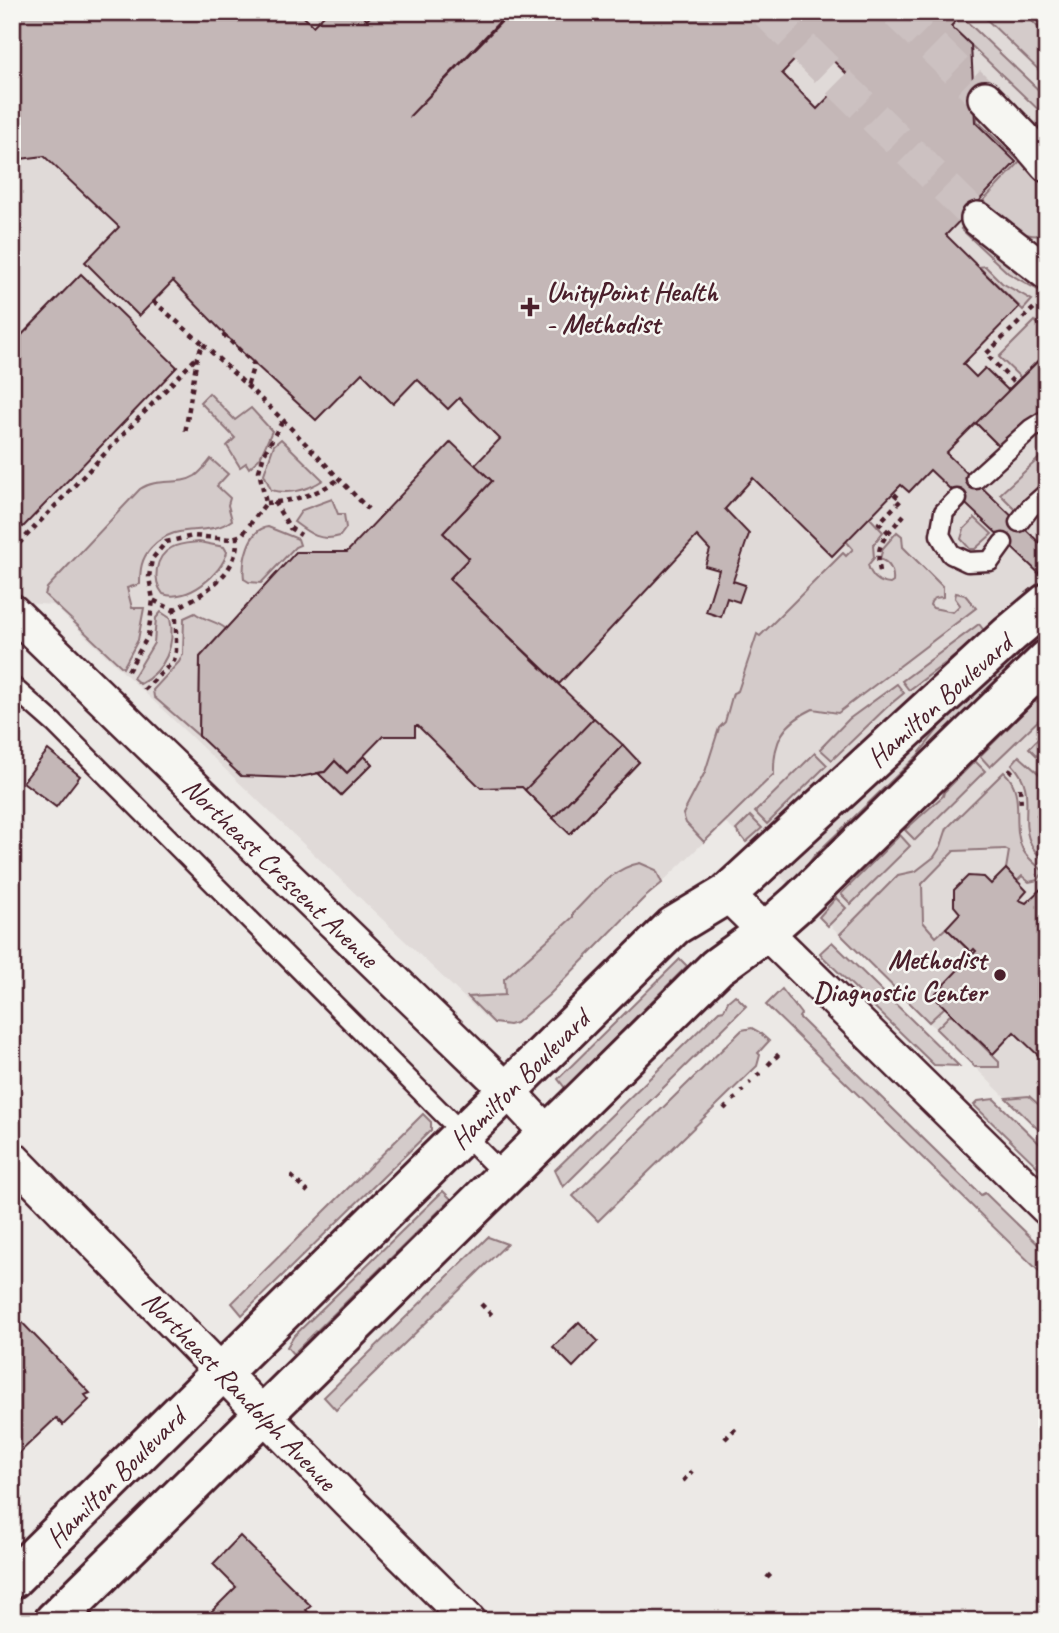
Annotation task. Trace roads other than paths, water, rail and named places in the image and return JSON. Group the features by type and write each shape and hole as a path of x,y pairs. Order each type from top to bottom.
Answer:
{"street":[{"path":"985,98 1047,165"},
{"path":"978,219 1044,286"},
{"name":"Hamilton Boulevard","path":"12,1579 674,926 727,894 1047,603"},
{"name":"Northeast Crescent Avenue","path":"12,611 507,1090 548,1134"},
{"name":"Hamilton Boulevard","path":"54,1621 717,967 765,932 1047,660"},
{"path":"727,894 1047,1208"},
{"name":"Northeast Randolph Avenue","path":"12,1158 469,1621"}],"lane":[{"path":"976,479 1031,429 1047,419"},
{"path":"1019,522 1047,493"},
{"path":"957,499 944,512 940,535 951,554 968,562 990,561 1003,543"},
{"path":"12,686 54,723 505,1176"}],"tunnel":[{"path":"767,12 978,219"},
{"path":"897,12 985,98"}],"place":[{"name":"UnityPoint Health - Methodist","path":"530,307"},
{"name":"Methodist Diagnostic Center","path":"1000,975"}]}
